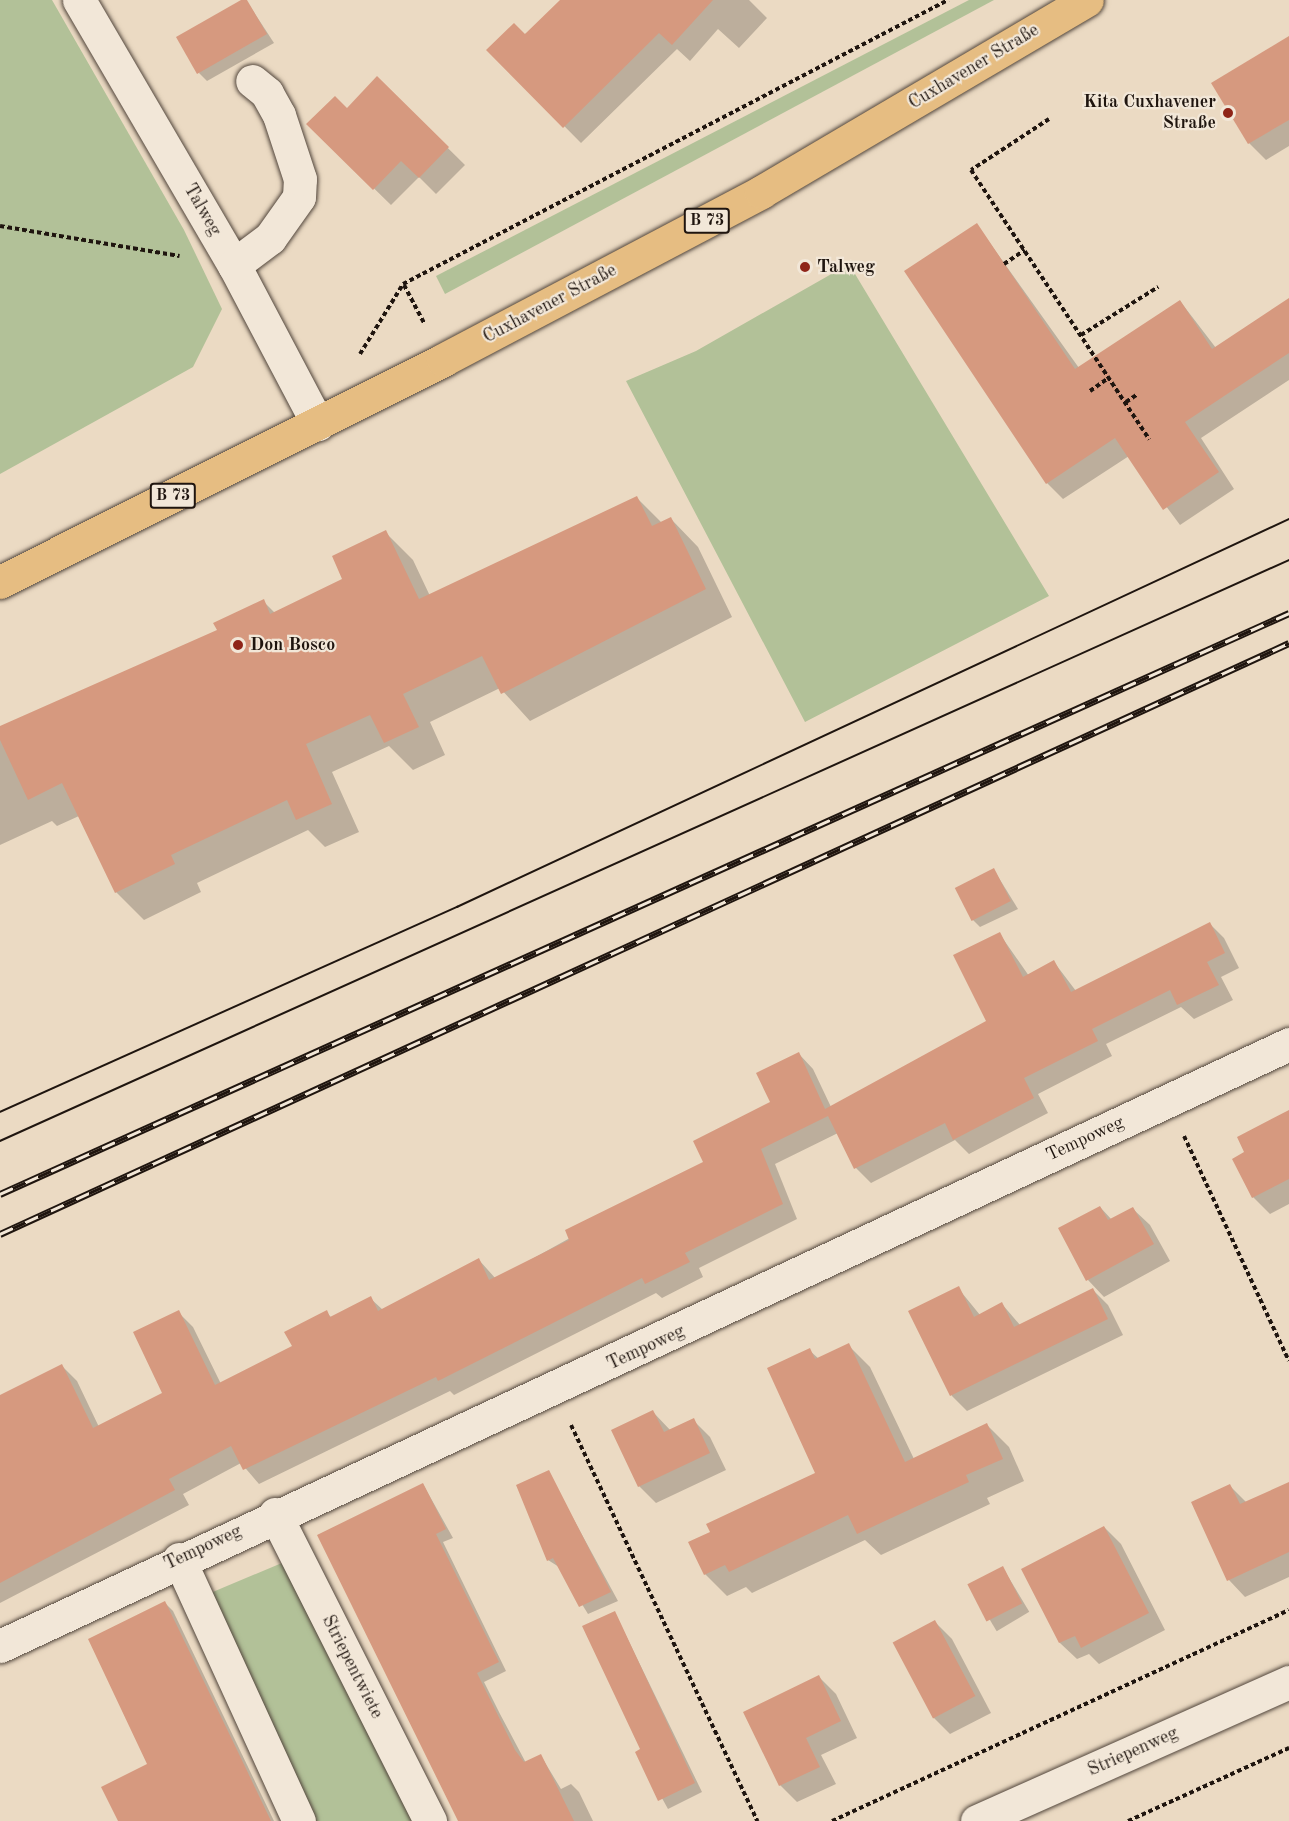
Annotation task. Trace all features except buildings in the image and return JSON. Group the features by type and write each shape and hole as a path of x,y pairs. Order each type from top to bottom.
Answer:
{"main road":[{"name":"Cuxhavener Straße","path":"0,582 318,424 761,192 1087,0"}],"street":[{"name":"Talweg","path":"79,0 234,264 318,424"},
{"path":"234,264 270,238 299,197 300,179 279,116 267,93 252,81"},
{"name":"Tempoweg","path":"0,1646 178,1559 554,1391 1289,1044"},
{"name":"Striepentwiete","path":"275,1514 430,1821"},
{"path":"178,1559 299,1821"},
{"name":"Striepenweg","path":"977,1821 1289,1682"}],"path":[{"path":"403,284 948,0"},
{"path":"1049,119 971,170 1149,439"},
{"path":"0,226 234,264"},
{"path":"1004,264 1024,250"},
{"path":"1081,335 1158,287"},
{"path":"1090,391 1110,377"},
{"path":"1126,402 1138,394"},
{"path":"1167,1101 1289,1361"},
{"path":"554,1391 756,1821"},
{"path":"832,1821 1289,1610"},
{"path":"1128,1821 1289,1748"}],"green space":[{"path":"0,0 52,0 184,230 222,309 193,367 0,474"},
{"path":"969,0 994,0 445,294 436,276"},
{"path":"849,264 1049,596 805,722 626,381 696,351"},
{"path":"289,1560 412,1821 314,1821 208,1594"}],"tram line":[{"path":"0,1112 457,907 1289,519"},
{"path":"0,1141 1289,560"}],"railway":[{"path":"0,1194 1289,613"},
{"path":"0,1234 1289,643"}],"place":[{"name":"Kita Cuxhavener Straße","path":"1228,113"},
{"name":"Talweg","path":"805,267"},
{"name":"Don Bosco","path":"238,645"}]}
